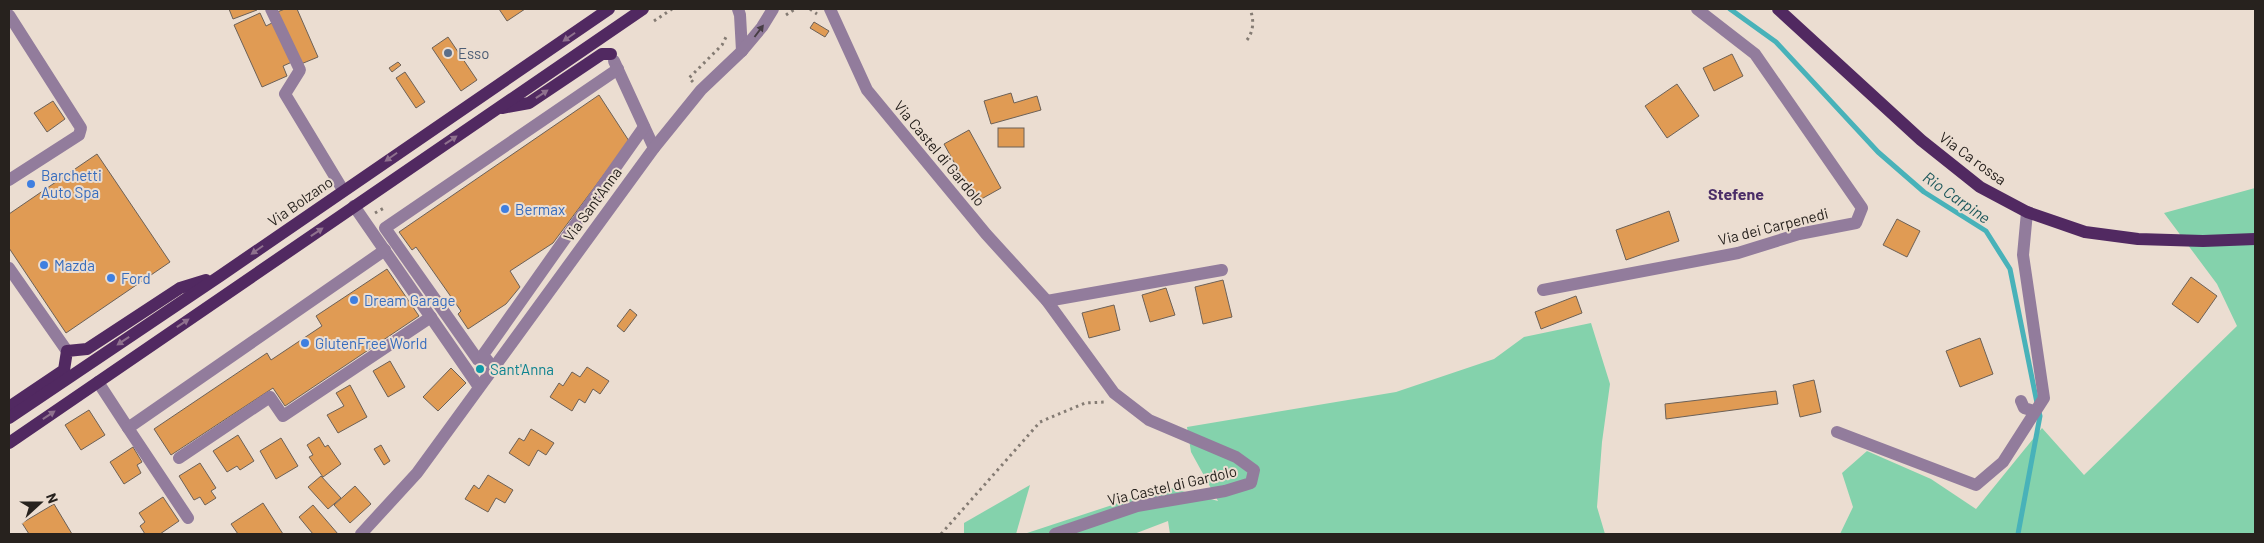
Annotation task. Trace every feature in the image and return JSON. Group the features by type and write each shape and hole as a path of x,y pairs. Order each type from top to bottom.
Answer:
{"main road":[{"name":"Via Bolzano","path":"9,418 220,276 608,9"},
{"path":"9,443 644,9"},
{"name":"Via Ca rossa","path":"1778,9 1921,140 1980,187 2027,212 2085,232 2138,239 2202,241 2255,239"},
{"path":"497,109 529,102 602,54 611,54"},
{"path":"9,407 64,370 67,350 86,349 180,288 220,276"}],"street":[{"path":"271,9 300,70 285,94 343,190"},
{"path":"738,9 742,51"},
{"name":"Via Sant'Anna","path":"361,534 417,472 654,148 701,90 742,51 762,28 773,9"},
{"name":"Via Castel di Gardolo","path":"831,9 867,90 986,234 1047,301 1114,393 1150,420 1236,456 1254,470 1251,483 1225,491 1137,506 1055,534"},
{"name":"Via dei Carpenedi","path":"1543,290 1738,254 1799,234 1856,223 1862,208 1755,54 1697,9"},
{"path":"9,15 82,128 79,135 9,180"},
{"path":"611,54 654,148"},
{"path":"618,68 385,228 478,360 644,127"},
{"path":"354,206 479,387"},
{"path":"1837,432 1976,485 2003,462 2044,398 2023,255 2027,212"},
{"path":"128,428 385,250"},
{"path":"9,268 67,350"},
{"path":"1047,301 1222,270"},
{"path":"179,458 270,397 282,416 431,317"},
{"path":"483,355 492,367"},
{"path":"98,382 188,518"},
{"path":"2021,402 2024,408 2034,411"}],"path":[{"path":"654,21 672,9"},
{"path":"1247,40 1252,34 1253,16 1250,9"},
{"path":"689,78 722,45 729,28"},
{"path":"940,534 1040,422 1085,403 1125,401"}],"green space":[{"path":"2255,188 2255,534 1840,534 1853,507 1842,473 1867,451 1931,479 1976,509 2042,428 2084,475 2237,326 2217,284 2164,213"},
{"path":"1591,323 1610,384 1602,442 1597,507 1605,534 1170,534 1168,521 1134,534 1024,534 1167,487 1218,501 1191,452 1187,427 1396,392 1494,359 1524,337"},
{"path":"1030,485 1016,534 964,534 964,523"}],"building":[{"path":"229,9 257,9 257,10 233,19"},
{"path":"285,9 297,9 318,57 301,64 277,12"},
{"path":"499,9 525,9 507,21"},
{"path":"260,13 266,26 274,22 292,62 283,66 287,76 262,87 234,25"},
{"path":"814,22 829,31 825,37 810,28"},
{"path":"448,37 477,80 461,91 432,48"},
{"path":"1732,54 1743,76 1714,91 1703,68"},
{"path":"398,62 401,65 392,72 389,68"},
{"path":"405,72 425,102 416,108 396,78"},
{"path":"1677,84 1699,116 1667,138 1645,106"},
{"path":"1011,93 1014,103 1037,96 1041,110 991,124 984,101"},
{"name":"Bermax","path":"599,95 629,141 553,243 510,271 520,287 506,304 468,329 458,314 461,311 416,247 412,250 399,232"},
{"path":"53,101 65,119 47,132 34,113"},
{"path":"998,128 1024,128 1024,147 998,147"},
{"path":"969,130 1001,188 976,202 944,144"},
{"path":"97,154 170,262 66,333 9,248 9,214"},
{"path":"1669,211 1679,241 1626,260 1616,230"},
{"path":"1897,219 1920,231 1907,257 1883,245"},
{"path":"387,269 419,316 285,406 273,388 171,455 154,429 267,353 271,360 322,326 316,316"},
{"path":"2191,277 2217,296 2198,323 2172,304"},
{"path":"1223,280 1232,317 1203,324 1195,287"},
{"path":"1166,288 1175,315 1150,322 1142,295"},
{"path":"1576,296 1582,313 1541,329 1535,312"},
{"path":"1114,305 1120,330 1089,338 1082,313"},
{"path":"630,309 637,315 624,332 617,326"},
{"path":"1980,338 1993,374 1960,387 1946,351"},
{"path":"390,361 405,387 388,397 373,371"},
{"path":"587,367 609,381 600,394 593,389 585,403 579,399 572,411 550,397 559,383 563,386 572,372 580,377"},
{"path":"451,368 466,383 438,411 423,397"},
{"path":"1814,380 1821,412 1800,417 1793,385"},
{"path":"350,385 367,417 338,433 327,415 344,406 336,393"},
{"path":"1776,391 1778,404 1666,419 1665,404"},
{"path":"89,410 105,435 81,450 65,425"},
{"path":"531,429 554,443 546,455 538,450 529,466 509,453 519,438 524,441"},
{"path":"238,435 254,461 240,470 237,466 227,472 213,451"},
{"path":"319,437 325,447 328,445 341,464 323,477 309,457 313,455 307,445"},
{"path":"281,438 298,466 276,479 260,451"},
{"path":"381,445 390,461 384,465 374,449"},
{"path":"133,447 142,462 137,465 141,473 124,484 110,462"},
{"path":"200,463 216,488 211,491 216,498 205,505 200,497 194,500 179,476"},
{"path":"488,475 513,490 505,503 496,498 488,512 465,499 474,485 479,489"},
{"path":"321,476 341,498 328,509 308,487"},
{"path":"355,486 371,504 350,523 334,505"},
{"path":"163,497 179,521 160,534 145,534 140,526 145,522 139,513"},
{"path":"263,503 283,534 238,534 231,524"},
{"path":"54,504 72,534 29,534 22,523"},
{"path":"313,505 338,534 313,534 299,517"}],"waterway":[{"name":"Rio Carpine","path":"1730,9 1776,42 1878,152 1924,192 1986,231 2010,269 2037,403"},
{"name":"Rio Carpine","path":"2018,534 2040,416 2039,412"}],"place":[{"name":"Esso","path":"448,53"},
{"name":"Barchetti Auto Spa","path":"31,184"},
{"name":"Bermax","path":"505,209"},
{"name":"Mazda","path":"44,265"},
{"name":"Ford","path":"111,278"},
{"name":"Dream Garage","path":"354,300"},
{"name":"GlutenFree World","path":"305,343"},
{"name":"Sant'Anna","path":"480,369"}],"district":[{"name":"Stefene","path":"1736,193"}]}
